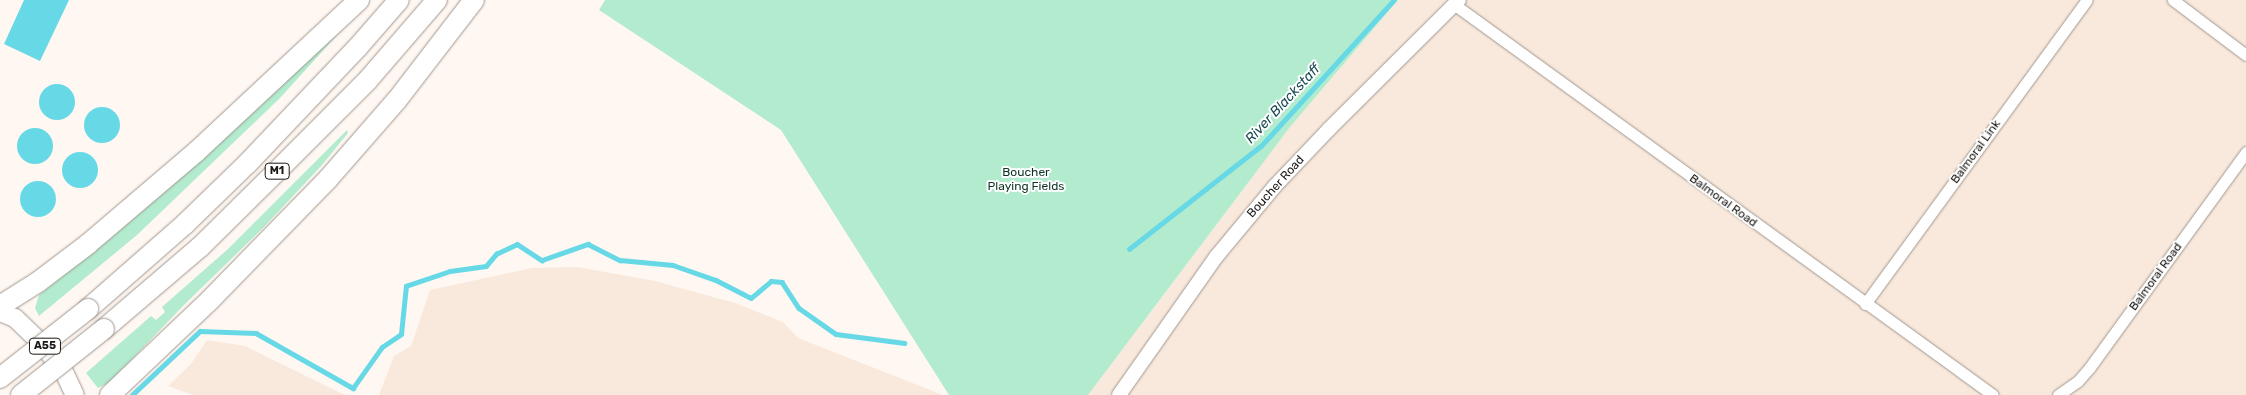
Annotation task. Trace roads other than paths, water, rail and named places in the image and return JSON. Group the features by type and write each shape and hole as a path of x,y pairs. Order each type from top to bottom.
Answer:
{"highway":[{"path":"0,306 38,282 88,244 203,145 359,0"},
{"name":"M1","path":"0,378 88,309 185,224 247,164 358,47 399,0"},
{"name":"M1","path":"21,395 104,329 200,247 366,81 437,0"},
{"path":"110,395 185,325 328,179 397,100 474,0"},
{"name":"A55","path":"0,312 16,318 43,345 62,368 75,395"}],"street":[{"name":"Balmoral Link","path":"1865,304 2086,0"},
{"path":"2173,0 2246,55"},
{"name":"Balmoral Road","path":"1457,2 1865,304 1993,395"},
{"name":"Boucher Road","path":"1119,395 1216,257 1275,186 1329,128 1457,2"},
{"name":"Balmoral Road","path":"2058,395 2078,381 2090,367 2246,152"}],"water":[{"path":"24,0 69,0 40,61 4,44"},
{"path":"57,84 64,85 70,89 74,95 74,109 70,115 64,119 57,120 50,119 44,115 40,109 39,102 40,95 44,89 50,85"},
{"path":"102,107 109,108 115,112 119,118 119,132 115,138 109,142 102,143 95,142 89,138 85,132 84,125 85,118 89,112 95,108"},
{"path":"35,128 42,129 48,133 52,139 52,153 48,159 42,163 35,164 28,163 22,159 18,153 17,146 18,139 22,133 28,129"},
{"path":"80,152 87,153 93,157 97,163 97,177 93,183 87,187 80,188 73,187 67,183 63,177 62,170 63,163 67,157 73,153"},
{"path":"38,181 45,182 51,186 55,192 55,206 51,212 45,216 38,217 31,216 25,212 21,206 20,199 21,192 25,186 31,182"}],"waterway":[{"name":"River Blackstaff","path":"1129,249 1261,146 1394,0"},
{"name":"River Blackstaff","path":"132,395 200,331 256,333 353,388 382,347 401,334 406,286 450,271 486,266 496,254 517,244 542,260 588,244 620,260 673,265 716,280 751,298 771,281 782,282 799,308 836,334 904,343"}],"park label":[{"name":"Boucher Playing Fields","path":"1026,180"}]}
